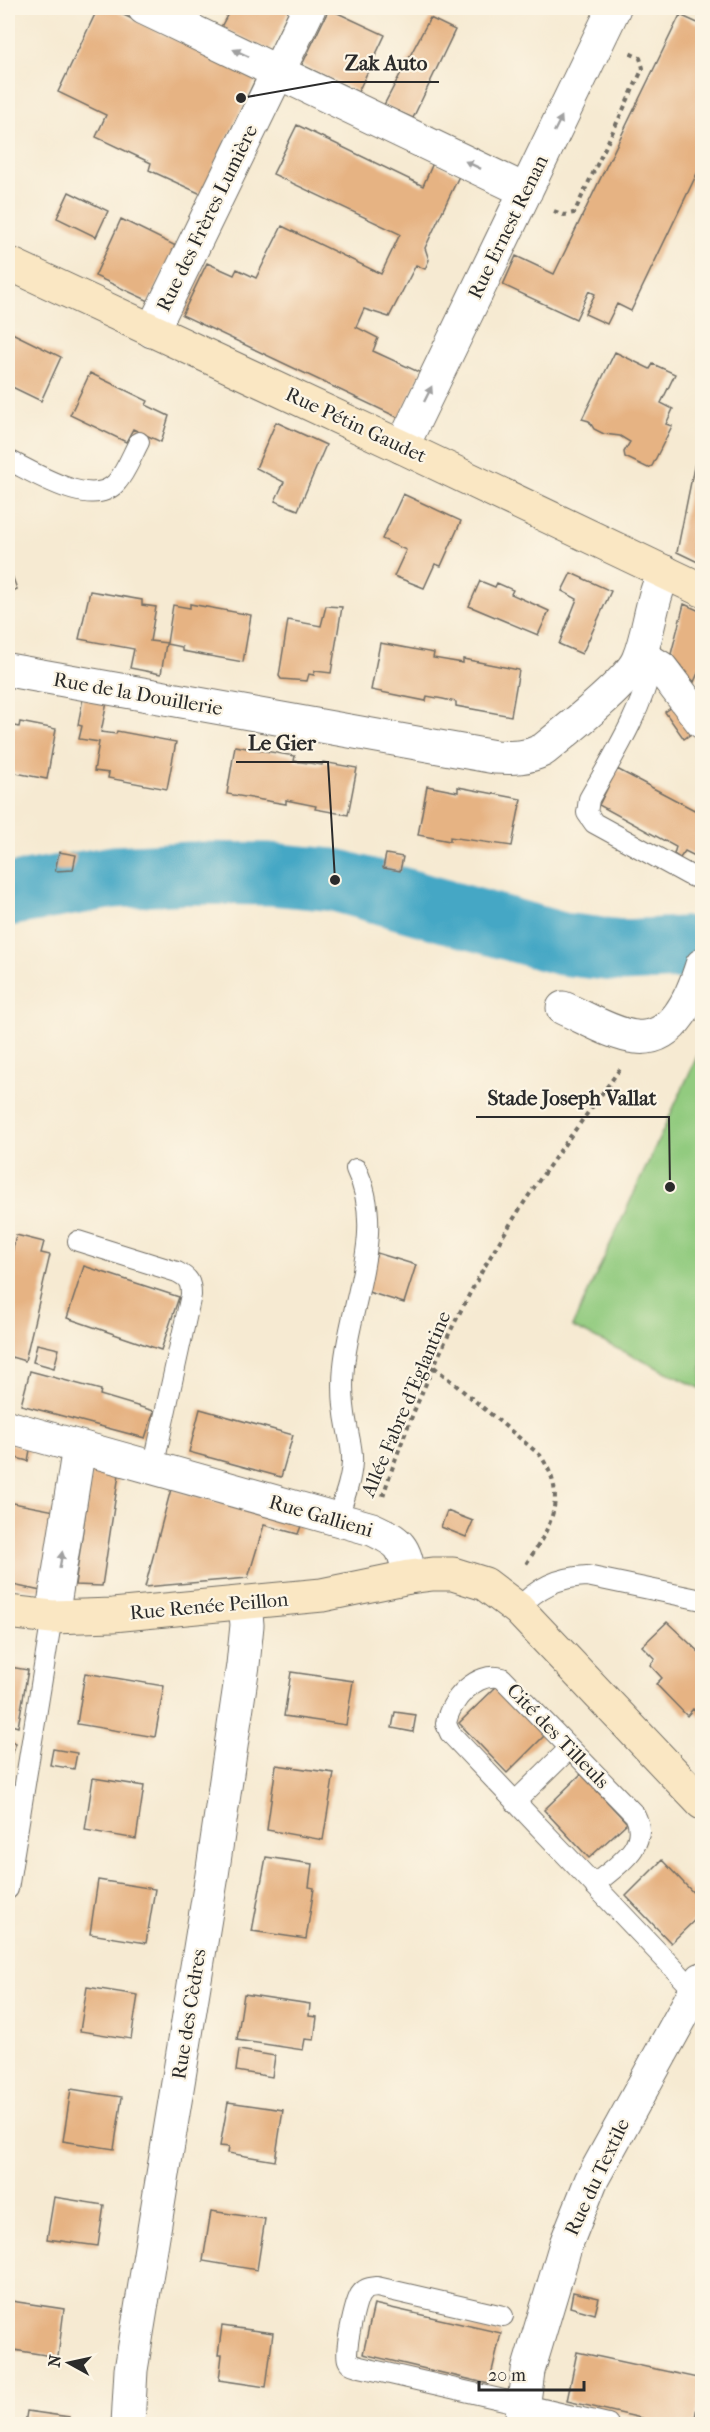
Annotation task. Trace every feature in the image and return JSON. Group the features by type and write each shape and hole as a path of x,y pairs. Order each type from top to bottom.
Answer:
{"main road":[{"name":"Rue Pétin Gaudet","path":"8,263 702,590"},
{"path":"409,1577 453,1574 485,1584 510,1602 702,1803"},
{"name":"Rue Renée Peillon","path":"8,1612 52,1617 113,1615 322,1595 409,1577"}],"street":[{"path":"144,8 279,71 524,194"},
{"name":"Rue des Frères Lumière","path":"152,331 309,8"},
{"name":"Rue Ernest Renan","path":"402,447 614,8"},
{"name":"Rue de la Douillerie","path":"8,670 515,759 543,750 647,658 653,597 665,572"},
{"path":"647,658 661,668 702,722"},
{"path":"563,1008 635,1038 648,1037 660,1032 681,1014 698,978"},
{"name":"Rue Gallieni","path":"8,1427 372,1529 392,1538 402,1546 406,1554 409,1577"},
{"path":"52,1617 79,1447"},
{"name":"Rue des Cèdres","path":"128,2424 133,2359 212,1875 243,1665 247,1625 245,1603"},
{"name":"Rue du Textile","path":"521,2415 528,2371 577,2212 591,2181 700,1989"}],"lane":[{"path":"8,460 75,491 87,494 98,493 108,490 116,483 139,442"},
{"path":"647,658 649,682 639,707 589,800 587,813 594,823 694,878 702,876"},
{"path":"337,1520 353,1461 343,1387 347,1345 367,1240 369,1211 365,1186 356,1169"},
{"path":"78,1241 177,1272 187,1277 191,1283 191,1295 153,1468"},
{"path":"510,1602 529,1596 541,1588 570,1576 587,1576 702,1600"},
{"path":"8,1878 52,1617"},
{"name":"Cité des Tilleuls","path":"594,1885 632,1851 639,1839 641,1826 635,1815 502,1678 483,1677 451,1705 446,1724 450,1734 594,1885 700,1989"},
{"path":"515,1802 570,1748"},
{"path":"503,2316 376,2287 367,2288 357,2302 347,2358 351,2364 360,2367 521,2415 608,2424"}],"path":[{"path":"524,194 564,215 574,213 643,68 640,57 599,39"},
{"name":"Allée Fabre d'Eglantine","path":"380,1507 389,1476 434,1367 461,1310 510,1224 625,1062 648,1037"},
{"path":"434,1367 540,1455 551,1470 555,1484 550,1521 542,1540 526,1565 510,1602"}],"green space":[{"path":"702,1046 702,1389 572,1327"}],"building":[{"path":"98,8 109,8 256,78 201,194 149,170 151,163 96,137 106,115 58,92"},
{"path":"231,8 290,8 270,50 221,27"},
{"path":"329,9 385,35 358,92 302,65"},
{"path":"680,15 702,25 702,163 631,311 617,304 607,324 585,314 595,294 589,291 576,319 503,285 516,256 554,274"},
{"path":"430,18 455,30 413,118 384,105"},
{"path":"297,125 423,186 433,163 459,176 425,248 429,260 425,269 416,265 389,317 364,309 356,327 378,338 373,351 421,373 399,418 182,315 207,263 234,275 237,269 256,278 282,226 381,274 400,234 273,174"},
{"path":"69,192 108,211 96,237 57,218"},
{"path":"121,219 176,246 149,301 95,276"},
{"path":"8,331 61,357 41,401 8,385"},
{"path":"615,352 650,369 653,364 675,374 661,403 673,409 666,424 672,426 652,466 648,468 625,457 624,452 630,442 620,436 604,434 594,429 589,421 582,419"},
{"path":"90,373 148,401 146,405 169,416 161,442 133,429 126,442 70,415"},
{"path":"276,422 326,445 298,510 275,501 284,482 256,468"},
{"path":"702,432 702,564 677,552"},
{"path":"403,494 461,521 441,566 435,564 424,588 394,576 406,550 382,539"},
{"path":"8,564 17,589 8,593"},
{"path":"571,573 611,591 582,654 559,644 577,599 562,591"},
{"path":"480,581 495,587 497,583 513,590 511,594 549,611 538,635 469,606"},
{"path":"90,591 142,600 142,605 156,607 150,641 167,643 173,605 190,608 190,604 251,615 243,662 182,651 182,647 166,644 161,674 130,668 134,649 79,639"},
{"path":"684,604 702,612 702,664 694,682 671,654"},
{"path":"326,606 342,607 331,673 315,671 314,675 309,674 307,681 281,679 279,676 288,620 321,626"},
{"path":"380,643 434,653 433,658 463,663 463,659 519,670 511,716 456,706 456,702 427,696 426,701 371,690"},
{"path":"83,698 107,702 101,732 116,734 117,731 176,742 167,789 108,778 109,773 94,771 99,742 79,739 82,726 78,725"},
{"path":"675,705 695,731 684,739 665,712"},
{"path":"20,722 56,729 47,779 11,772 8,782 8,725 19,727"},
{"path":"235,746 295,756 294,761 322,765 323,762 357,768 348,815 315,809 316,806 286,800 286,804 227,794"},
{"path":"617,769 702,814 702,852 699,858 685,851 680,858 674,854 676,847 599,805"},
{"path":"427,786 458,792 458,787 521,799 512,846 450,837 450,841 418,835"},
{"path":"59,852 76,855 73,870 55,871"},
{"path":"386,854 403,857 400,871 383,868"},
{"path":"16,1235 44,1242 41,1253 50,1255 25,1361 8,1356 8,1271"},
{"path":"377,1253 416,1265 404,1303 365,1291"},
{"path":"84,1266 179,1297 161,1350 67,1318"},
{"path":"37,1344 59,1349 54,1368 33,1362"},
{"path":"30,1371 101,1390 100,1395 154,1411 145,1438 21,1405"},
{"path":"200,1409 293,1435 281,1477 189,1452"},
{"path":"8,1443 30,1450 28,1461 8,1456"},
{"path":"92,1467 119,1474 102,1586 75,1585"},
{"path":"171,1489 301,1526 298,1534 264,1525 248,1578 145,1587"},
{"path":"8,1502 55,1511 41,1591 8,1584"},
{"path":"447,1511 473,1521 466,1537 441,1527"},
{"path":"667,1622 702,1655 702,1719 693,1709 687,1716 656,1684 662,1678 650,1665 655,1659 642,1646"},
{"path":"10,1667 28,1670 18,1727 8,1724"},
{"path":"291,1672 353,1681 346,1725 284,1716"},
{"path":"85,1673 164,1686 155,1737 77,1724"},
{"path":"497,1686 544,1736 507,1773 459,1723"},
{"path":"395,1712 416,1715 413,1732 392,1728"},
{"path":"8,1740 16,1743 8,1767"},
{"path":"53,1749 77,1753 74,1769 50,1765"},
{"path":"276,1765 334,1773 323,1840 267,1830"},
{"path":"581,1774 627,1823 589,1858 544,1810"},
{"path":"93,1778 144,1786 136,1839 85,1830"},
{"path":"266,1857 312,1864 309,1887 314,1888 306,1939 252,1931"},
{"path":"662,1860 702,1902 702,1913 671,1943 626,1896"},
{"path":"98,1880 155,1889 146,1943 90,1934"},
{"path":"87,1987 138,1995 131,2039 80,2031"},
{"path":"244,1994 310,2004 309,2016 317,2017 314,2040 305,2039 303,2050 237,2040"},
{"path":"239,2050 275,2056 272,2077 236,2071"},
{"path":"71,2089 122,2097 114,2149 63,2141"},
{"path":"228,2102 283,2110 275,2161 228,2153 229,2147 220,2146"},
{"path":"54,2197 104,2205 98,2246 47,2239"},
{"path":"211,2211 265,2219 257,2270 203,2261"},
{"path":"573,2292 599,2298 595,2314 570,2307"},
{"path":"11,2301 64,2309 58,2357 8,2349"},
{"path":"374,2304 501,2333 489,2384 363,2354"},
{"path":"222,2326 273,2333 266,2387 219,2380 222,2355 218,2355"},
{"path":"577,2352 702,2379 694,2424 667,2424 567,2401"},
{"path":"27,2411 69,2417 68,2424 25,2424"}],"waterway":[{"path":"8,895 114,877 190,873 270,874 335,880 562,944 622,951 702,947"}],"place":[{"name":"Zak Auto","path":"241,98"},
{"name":"Le Gier","path":"335,880"},
{"name":"Stade Joseph Vallat","path":"670,1187"}]}
